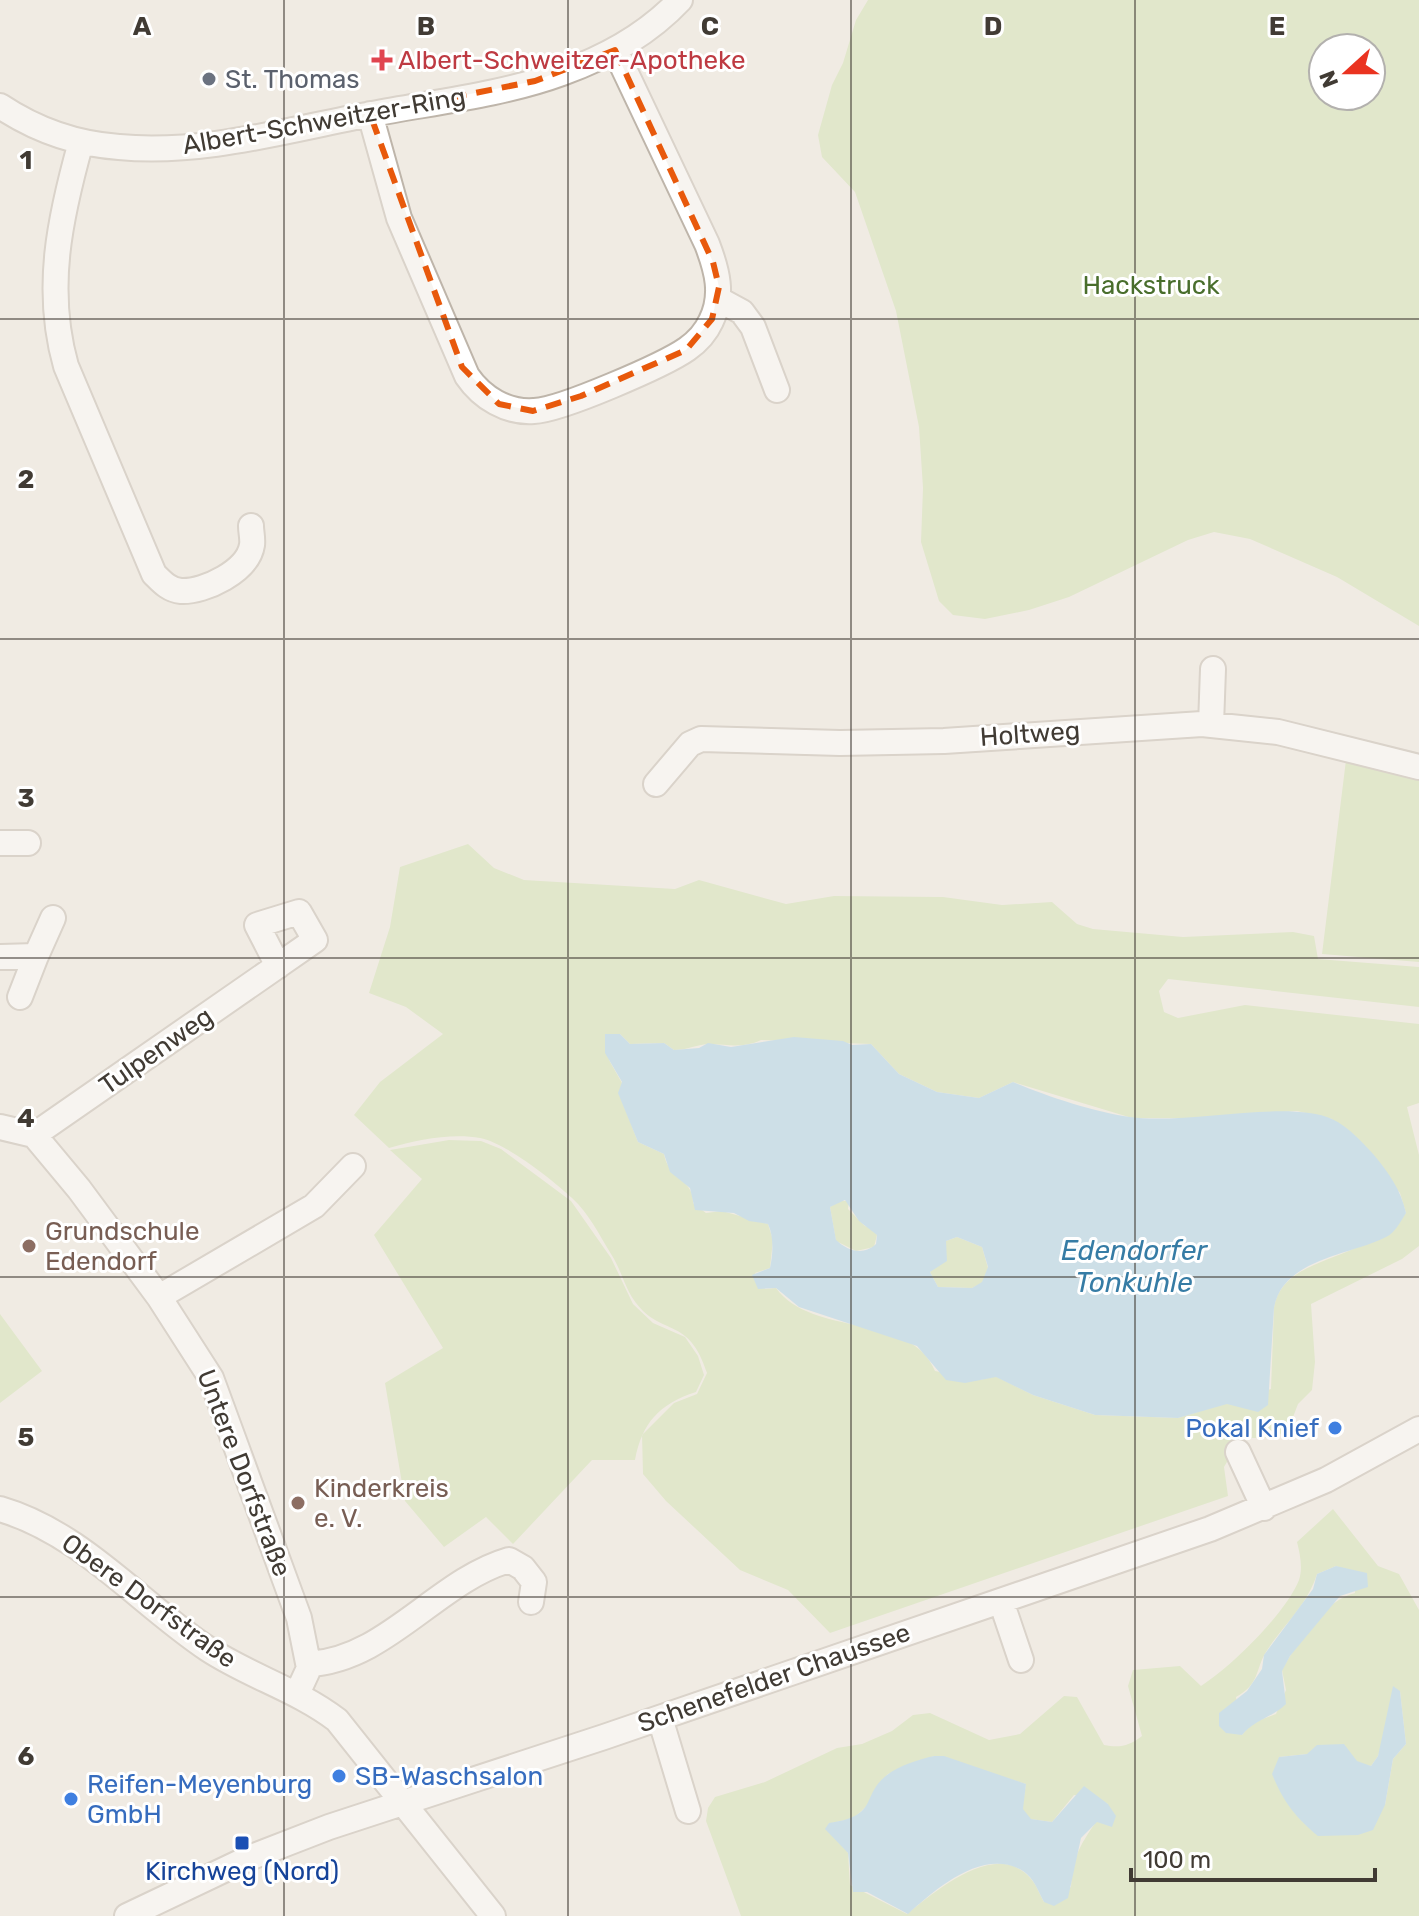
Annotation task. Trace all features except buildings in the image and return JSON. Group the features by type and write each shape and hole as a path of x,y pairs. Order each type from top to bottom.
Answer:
{"street":[{"name":"Albert-Schweitzer-Ring","path":"0,106 43,129 81,142 140,148 211,145 535,81 615,50 644,32 680,0"},
{"path":"370,114 393,200 457,356 471,382 499,404 517,410 545,409 681,353 708,327 718,299 717,276 707,244 615,50"},
{"path":"81,142 58,241 54,284 57,330 66,366 154,574 170,588 180,591 232,573 244,562 252,546 251,526"},
{"path":"718,299 742,312 753,327 777,390"},
{"path":"1211,725 1213,669"},
{"name":"Holtweg","path":"656,784 691,742 701,739 876,743 1211,725 1278,732 1419,767"},
{"path":"0,843 28,843"},
{"path":"20,997 53,918"},
{"path":"0,957 36,956"},
{"name":"Tulpenweg","path":"34,1135 278,966"},
{"path":"0,1127 34,1135"},
{"name":"Untere Dorfstraße","path":"34,1135 92,1205 202,1362 229,1421 299,1618 309,1664"},
{"path":"159,1297 305,1212 330,1193 353,1166"},
{"name":"Schenefelder Chaussee","path":"127,1916 249,1858 400,1802 660,1718 1264,1508 1326,1480 1418,1431"},
{"path":"1238,1452 1264,1508"},
{"name":"Obere Dorfstraße","path":"0,1509 25,1518 64,1539 212,1651 297,1694"},
{"path":"493,1916 400,1802 344,1727 297,1694 309,1664 336,1662 364,1648 486,1567 509,1560 523,1568 534,1582 531,1602"},
{"path":"1001,1601 1021,1660"},
{"path":"660,1718 688,1811"}],"highlighted area":[{"path":"615,50 713,262 719,287 712,319 686,350 581,396 533,411 499,404 462,367 370,114 535,81"}],"green space":[{"name":"Hackstruck","path":"868,0 1419,0 1419,626 1337,577 1250,539 1214,532 1188,540 1069,597 1029,610 985,619 953,615 939,601 921,542 923,488 919,427 896,311 855,192 822,157 818,135 832,85 843,63 856,20"},
{"path":"1346,760 1419,778 1419,962 1322,954"},
{"path":"468,844 494,868 524,880 675,889 699,880 786,904 834,896 943,897 1002,905 1052,902 1077,924 1093,929 1183,937 1293,932 1314,936 1318,959 1419,967 1419,1007 1168,979 1159,991 1164,1012 1178,1018 1245,1005 1419,1024 1419,1103 1407,1107 1419,1155 1419,1246 1402,1259 1311,1304 1315,1362 1312,1390 1298,1404 1290,1425 1276,1438 1241,1438 1224,1467 1228,1496 830,1633 788,1590 740,1570 666,1501 643,1474 642,1435 674,1403 697,1394 707,1373 692,1343 636,1303 593,1224 578,1204 529,1163 491,1141 446,1137 389,1148 354,1115 380,1082 443,1034 406,1007 369,993 390,927 400,867","holes":["620,1034 630,1044 664,1043 674,1050 707,1044 743,1045 761,1040 871,1044 899,1074 937,1092 979,1098 1013,1082 1132,1118 1199,1118 1297,1111 1332,1119 1400,1193 1406,1213 1362,1244 1306,1269 1285,1284 1274,1308 1271,1389 1178,1418 1095,1415 1033,1395 995,1376 980,1380 935,1371 923,1353 906,1340 813,1314 792,1304 776,1288 765,1289 755,1273 770,1268 773,1240 768,1224 722,1211 706,1213 693,1203 689,1189 670,1169 664,1154 638,1142 619,1093 622,1083 609,1060"]},
{"path":"449,1140 481,1141 501,1149 571,1201 611,1258 633,1304 653,1323 685,1337 698,1356 704,1375 696,1392 672,1402 654,1417 642,1435 635,1460 592,1460 513,1544 486,1517 444,1547 405,1501 385,1383 443,1348 374,1235 422,1179 390,1150"},
{"path":"839,1201 849,1201 848,1209 865,1226 873,1229 877,1235 874,1247 856,1251 836,1241 830,1207"},
{"path":"957,1237 982,1247 988,1268 982,1283 972,1288 938,1287 930,1272 941,1263 946,1241"},
{"path":"0,1314 42,1371 0,1403"},
{"path":"1333,1509 1378,1566 1399,1574 1419,1610 1419,1916 741,1916 706,1821 708,1808 715,1797 765,1782 837,1748 862,1744 892,1731 913,1715 930,1713 989,1740 1020,1734 1064,1696 1077,1697 1104,1745 1128,1744 1142,1736 1128,1686 1133,1670 1180,1666 1201,1686 1213,1678 1256,1639 1292,1593 1301,1571 1297,1542","holes":["1336,1566 1355,1573 1355,1593 1333,1604 1312,1624 1282,1670 1286,1690 1276,1714 1252,1723 1242,1735 1236,1697 1253,1682 1266,1652 1301,1606 1317,1574","1400,1691 1406,1744 1393,1759 1385,1805 1279,1757 1307,1754 1371,1766 1378,1756","934,1756 1026,1784 1022,1809 1030,1819 1052,1822 1074,1795 1095,1797 1108,1804 1078,1852 1071,1887 1044,1902 1032,1880 1018,1868 1002,1864 968,1872 907,1914 850,1885 848,1853 828,1824 854,1818 873,1800 876,1788 888,1774"]}],"water":[{"name":"Edendorfer Tonkuhle","path":"605,1034 620,1034 630,1044 664,1043 674,1050 699,1048 708,1043 731,1047 794,1037 843,1041 852,1045 871,1044 899,1074 937,1092 979,1098 1013,1082 1070,1103 1130,1117 1153,1119 1290,1111 1313,1114 1338,1122 1365,1145 1394,1182 1406,1213 1389,1235 1304,1269 1290,1279 1280,1292 1274,1308 1268,1405 1258,1412 1227,1404 1178,1418 1095,1415 1033,1395 996,1377 965,1383 946,1380 917,1346 799,1307 776,1288 758,1289 752,1275 770,1268 771,1263 772,1240 768,1224 749,1221 734,1213 695,1210 690,1188 670,1172 664,1154 638,1142 618,1093 622,1082 605,1053","holes":["845,1200 859,1221 877,1235 876,1244 871,1248 856,1251 836,1240 830,1207","957,1237 982,1247 988,1267 982,1282 972,1288 938,1287 930,1272 947,1261 946,1241"]},
{"path":"1336,1566 1367,1573 1368,1587 1340,1596 1290,1656 1282,1671 1286,1704 1252,1725 1242,1735 1226,1733 1219,1726 1219,1713 1247,1691 1262,1669 1264,1655 1313,1589 1317,1574"},
{"path":"1393,1686 1400,1691 1406,1744 1393,1759 1385,1805 1373,1830 1358,1835 1318,1836 1290,1808 1276,1784 1272,1774 1279,1757 1307,1754 1317,1745 1344,1744 1357,1761 1371,1766 1378,1756"},
{"path":"934,1756 944,1756 1026,1784 1023,1809 1031,1819 1052,1822 1084,1786 1108,1804 1116,1816 1112,1827 1097,1822 1081,1838 1068,1898 1054,1906 1044,1902 1033,1881 1023,1871 1008,1865 992,1864 961,1874 908,1914 867,1892 853,1892 848,1853 825,1829 829,1823 856,1816 879,1783 892,1772"}],"place":[{"name":"Albert-Schweitzer-Apotheke","path":"382,60"},
{"name":"St. Thomas","path":"209,79"},
{"name":"Grundschule Edendorf","path":"29,1246"},
{"name":"Pokal Knief","path":"1335,1428"},
{"name":"Kinderkreis e. V.","path":"298,1503"},
{"name":"SB-Waschsalon","path":"339,1776"},
{"name":"Reifen-Meyenburg GmbH","path":"71,1799"},
{"name":"Kirchweg (Nord)","path":"242,1843"}]}
